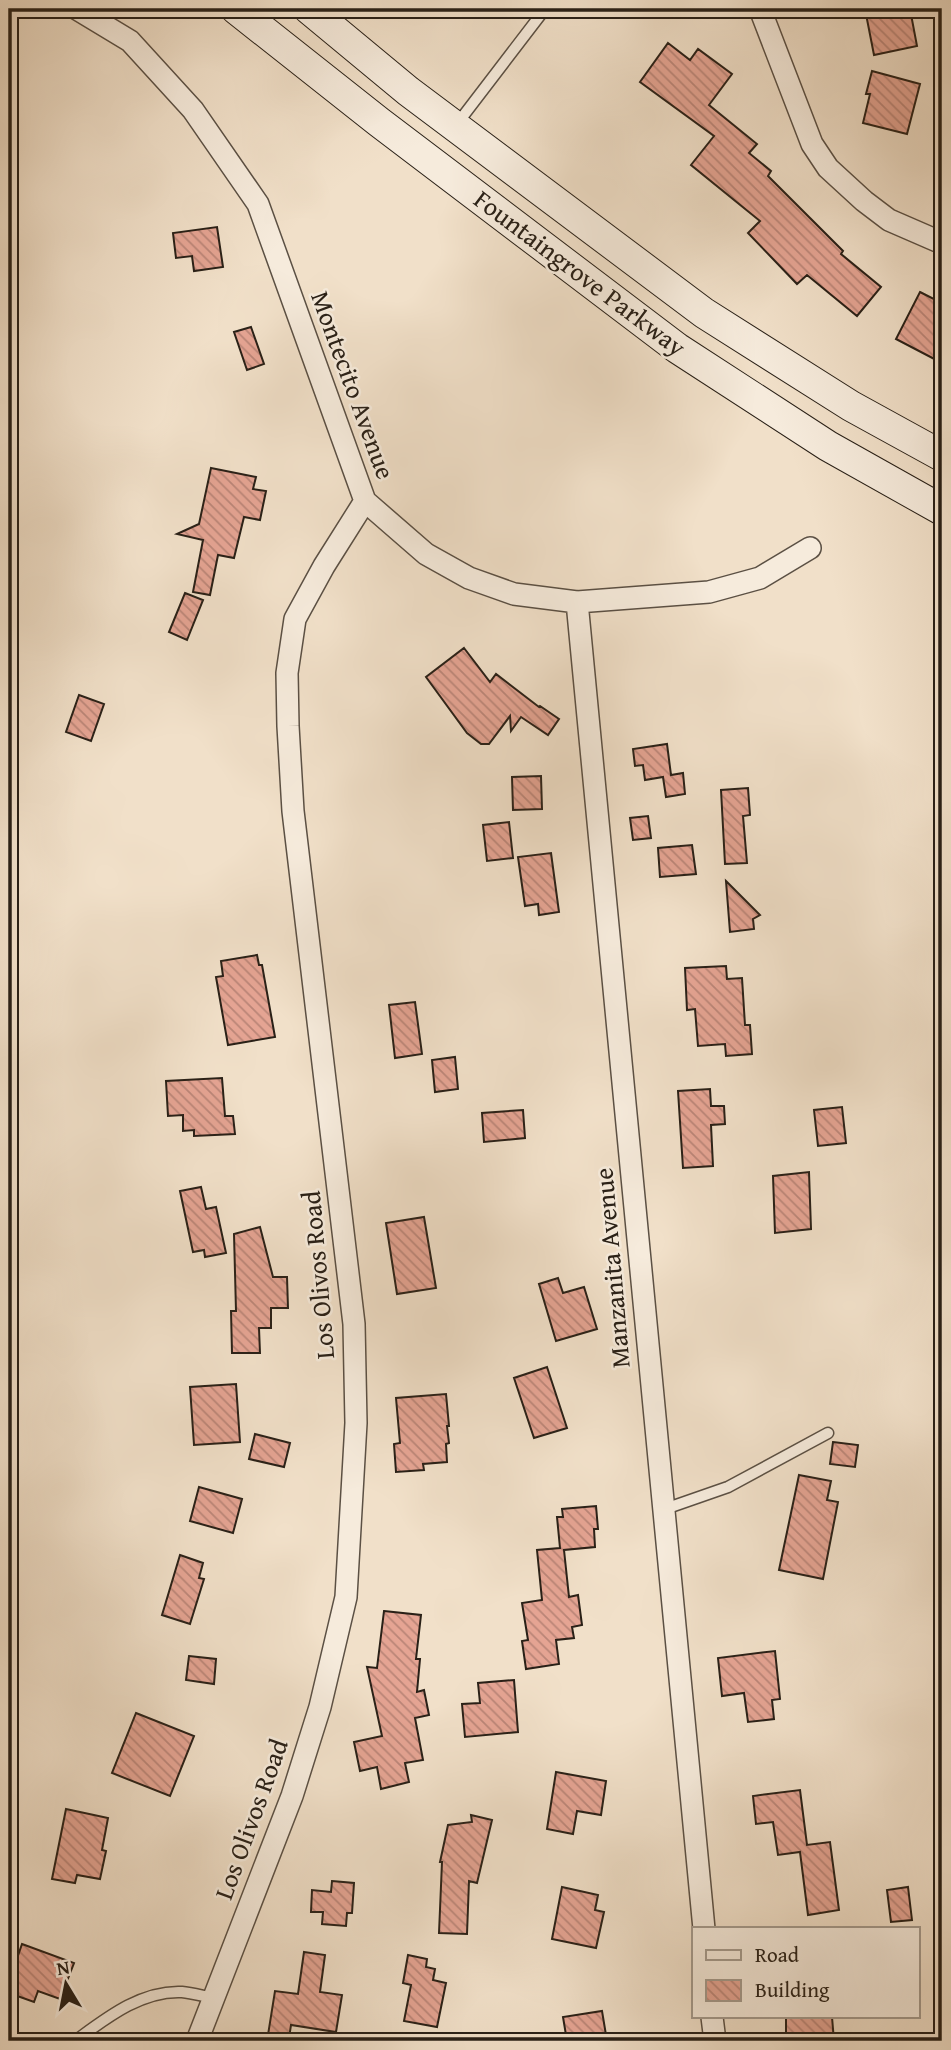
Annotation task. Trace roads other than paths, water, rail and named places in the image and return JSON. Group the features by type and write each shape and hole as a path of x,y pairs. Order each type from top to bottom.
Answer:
{"main road":[{"name":"Fountaingrove Parkway","path":"236,9 379,122 677,348 828,446 942,510"},
{"name":"Fountaingrove Parkway","path":"309,9 455,126 704,313 851,406 942,456"}],"street":[{"name":"Montecito Avenue","path":"77,9 130,41 193,110 257,204 365,501 426,554 468,578 514,594 577,602 709,592 760,578 810,548"},
{"path":"760,9 812,145 828,168 889,220 942,243"},
{"name":"Los Olivos Road","path":"197,2041 292,1796 320,1707 346,1597 356,1423 354,1324 293,811 287,673 295,619 365,501"},
{"name":"Manzanita Avenue","path":"577,602 704,1927"},
{"path":"712,2018 715,2041"}],"lane":[{"path":"455,126 545,9"},
{"path":"662,1510 728,1487 828,1433"},
{"path":"75,2041 124,2007 148,1998 182,1992 214,1998"}]}
